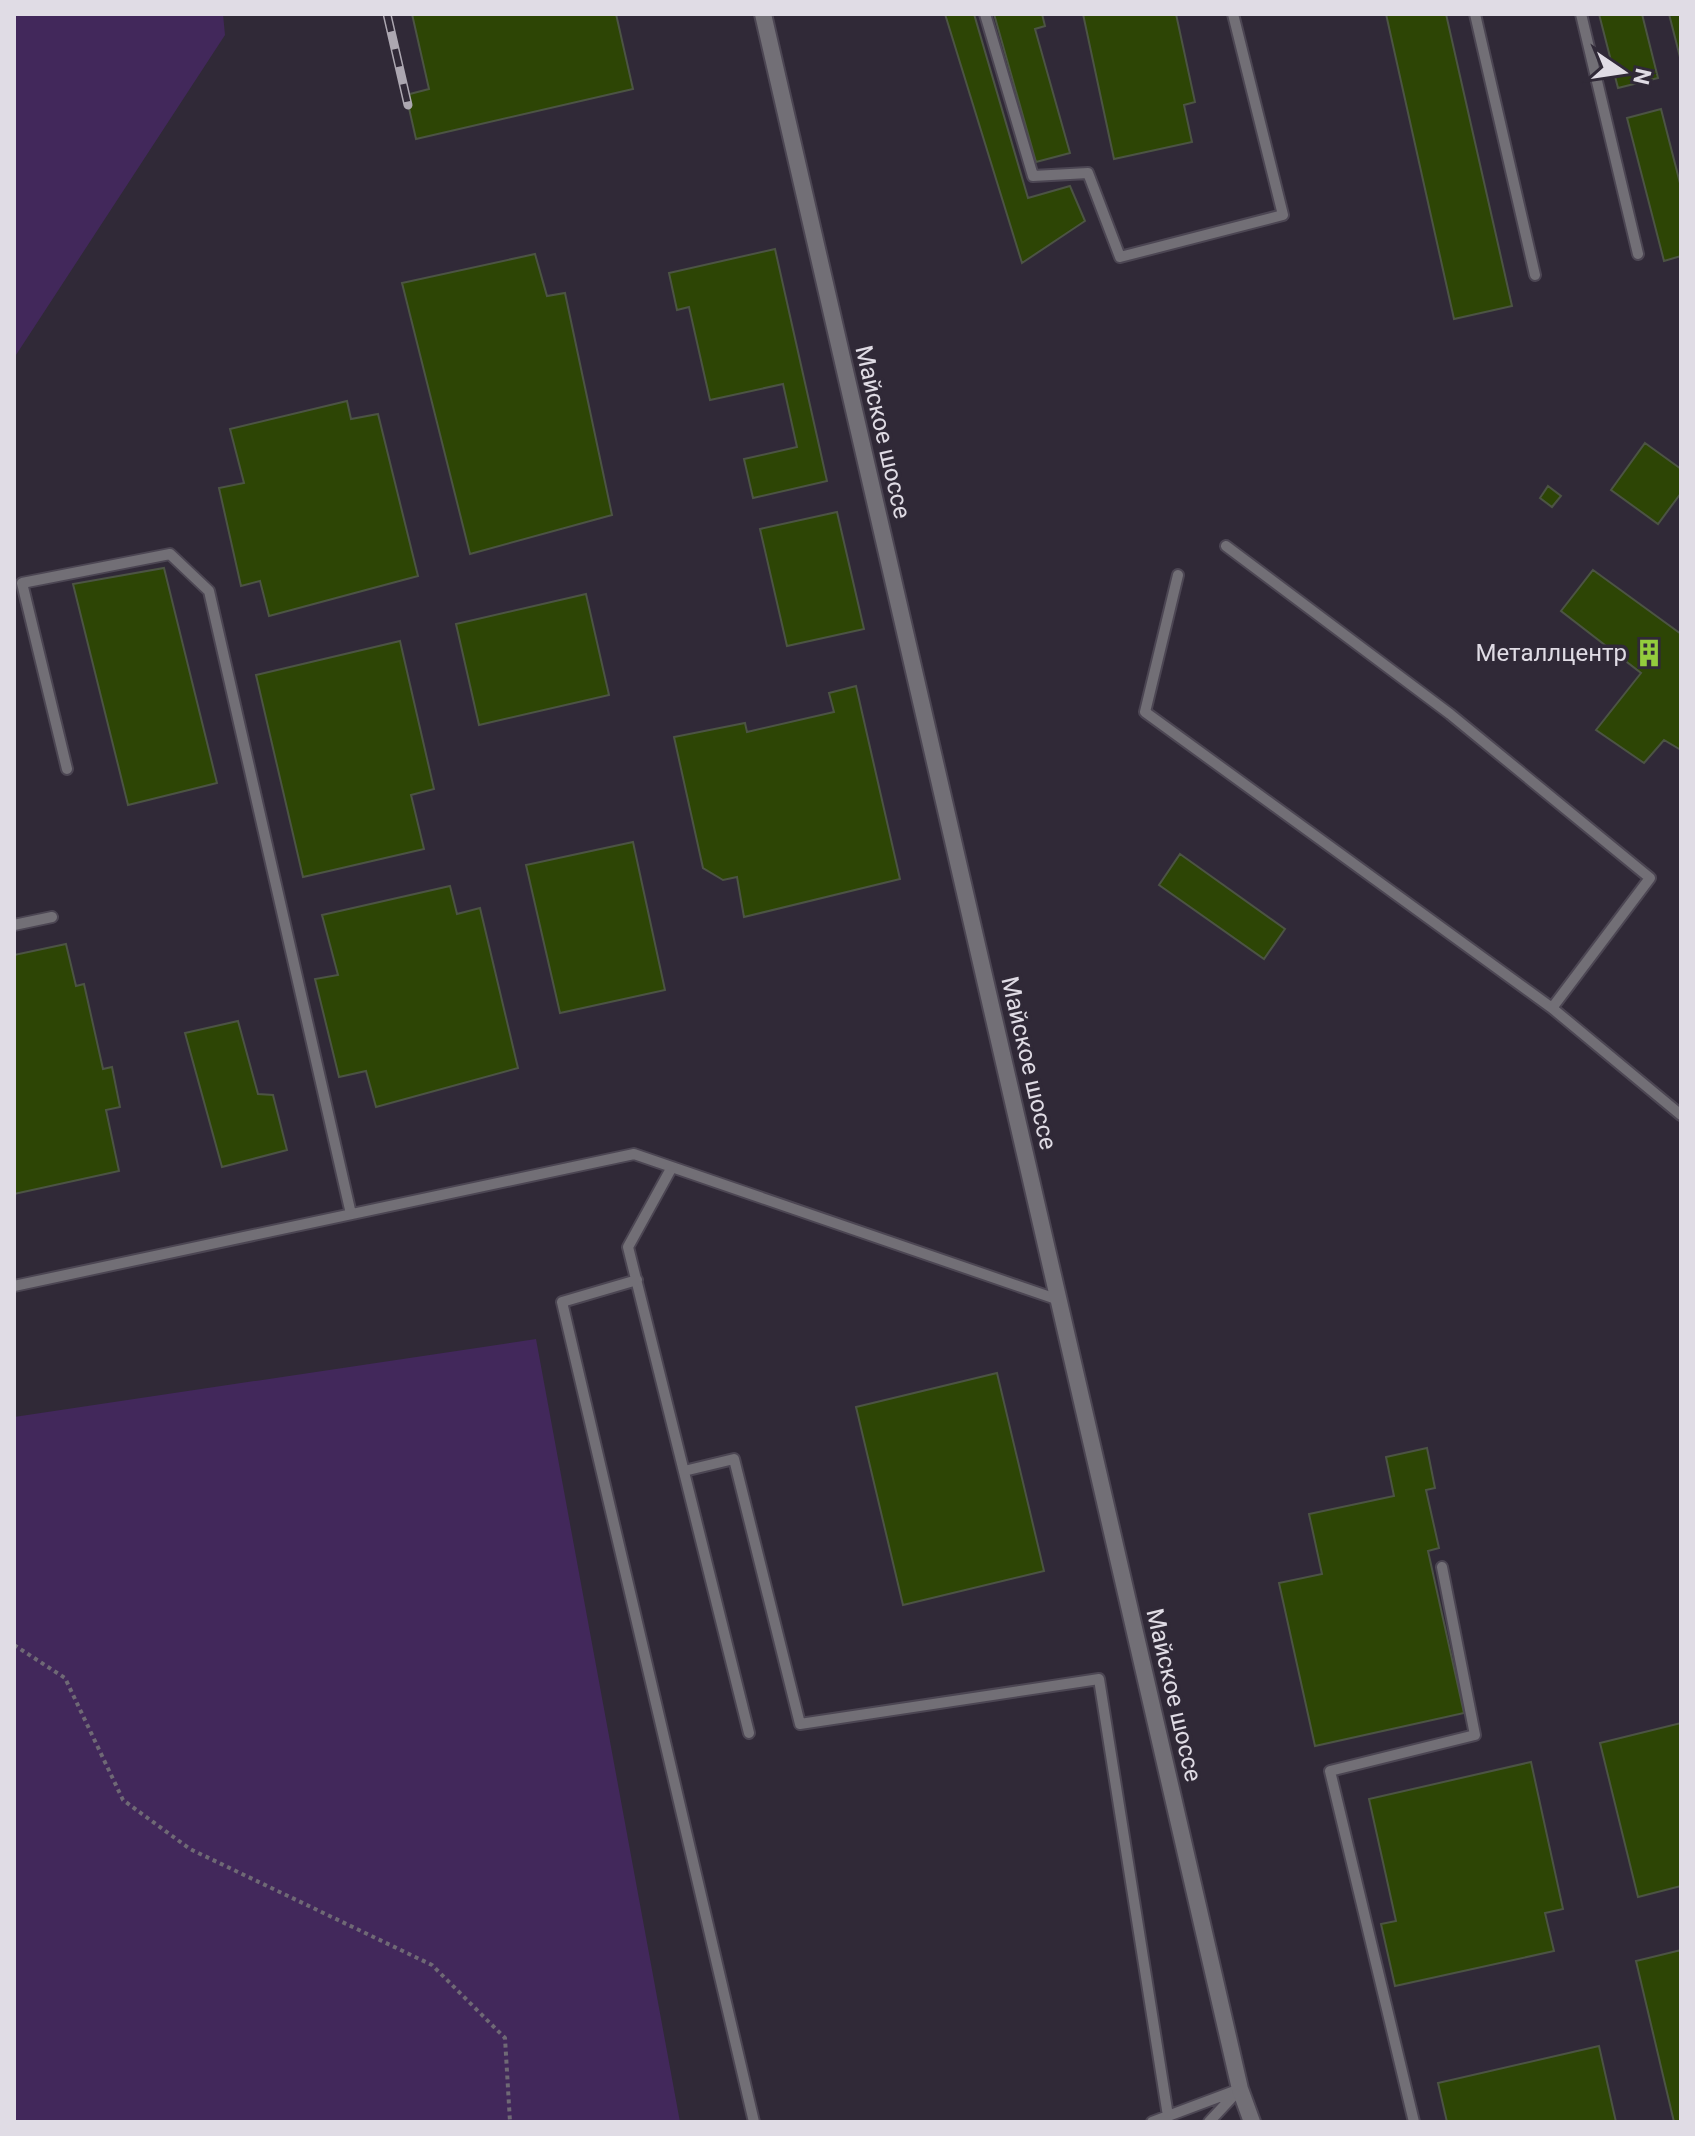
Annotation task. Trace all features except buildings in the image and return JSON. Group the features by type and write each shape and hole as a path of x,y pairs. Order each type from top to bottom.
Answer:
{"street":[{"name":"Майское шоссе","path":"763,14 1240,2089 1252,2122"}],"lane":[{"path":"985,14 1033,176 1088,173 1120,257 1283,215 1233,14"},
{"path":"1475,14 1535,275"},
{"path":"1581,14 1638,254"},
{"path":"1226,546 1450,714 1650,878 1552,1008"},
{"path":"67,769 22,583 170,554 209,591 351,1214"},
{"path":"1178,575 1145,712 1552,1008 1681,1115"},
{"path":"14,925 52,917"},
{"path":"14,1286 634,1154 1059,1300"},
{"path":"672,1167 628,1247 749,1733"},
{"path":"637,1280 562,1302 754,2122"},
{"path":"684,1471 734,1459 800,1724 1099,1679 1168,2116"},
{"path":"1414,2122 1330,1771 1475,1735 1442,1567"},
{"path":"1152,2122 1240,2089"},
{"path":"1209,2122 1240,2089"}],"path":[{"path":"14,1645 65,1678 123,1800 190,1849 432,1965 505,2038 510,2122"}],"shaded area":[{"path":"14,14 223,14 225,35 14,358"},
{"path":"536,1339 680,2122 14,2122 14,1417"}],"railway":[{"path":"387,14 408,105"}],"place":[{"name":"Металлцентр","path":"1649,653"}]}
